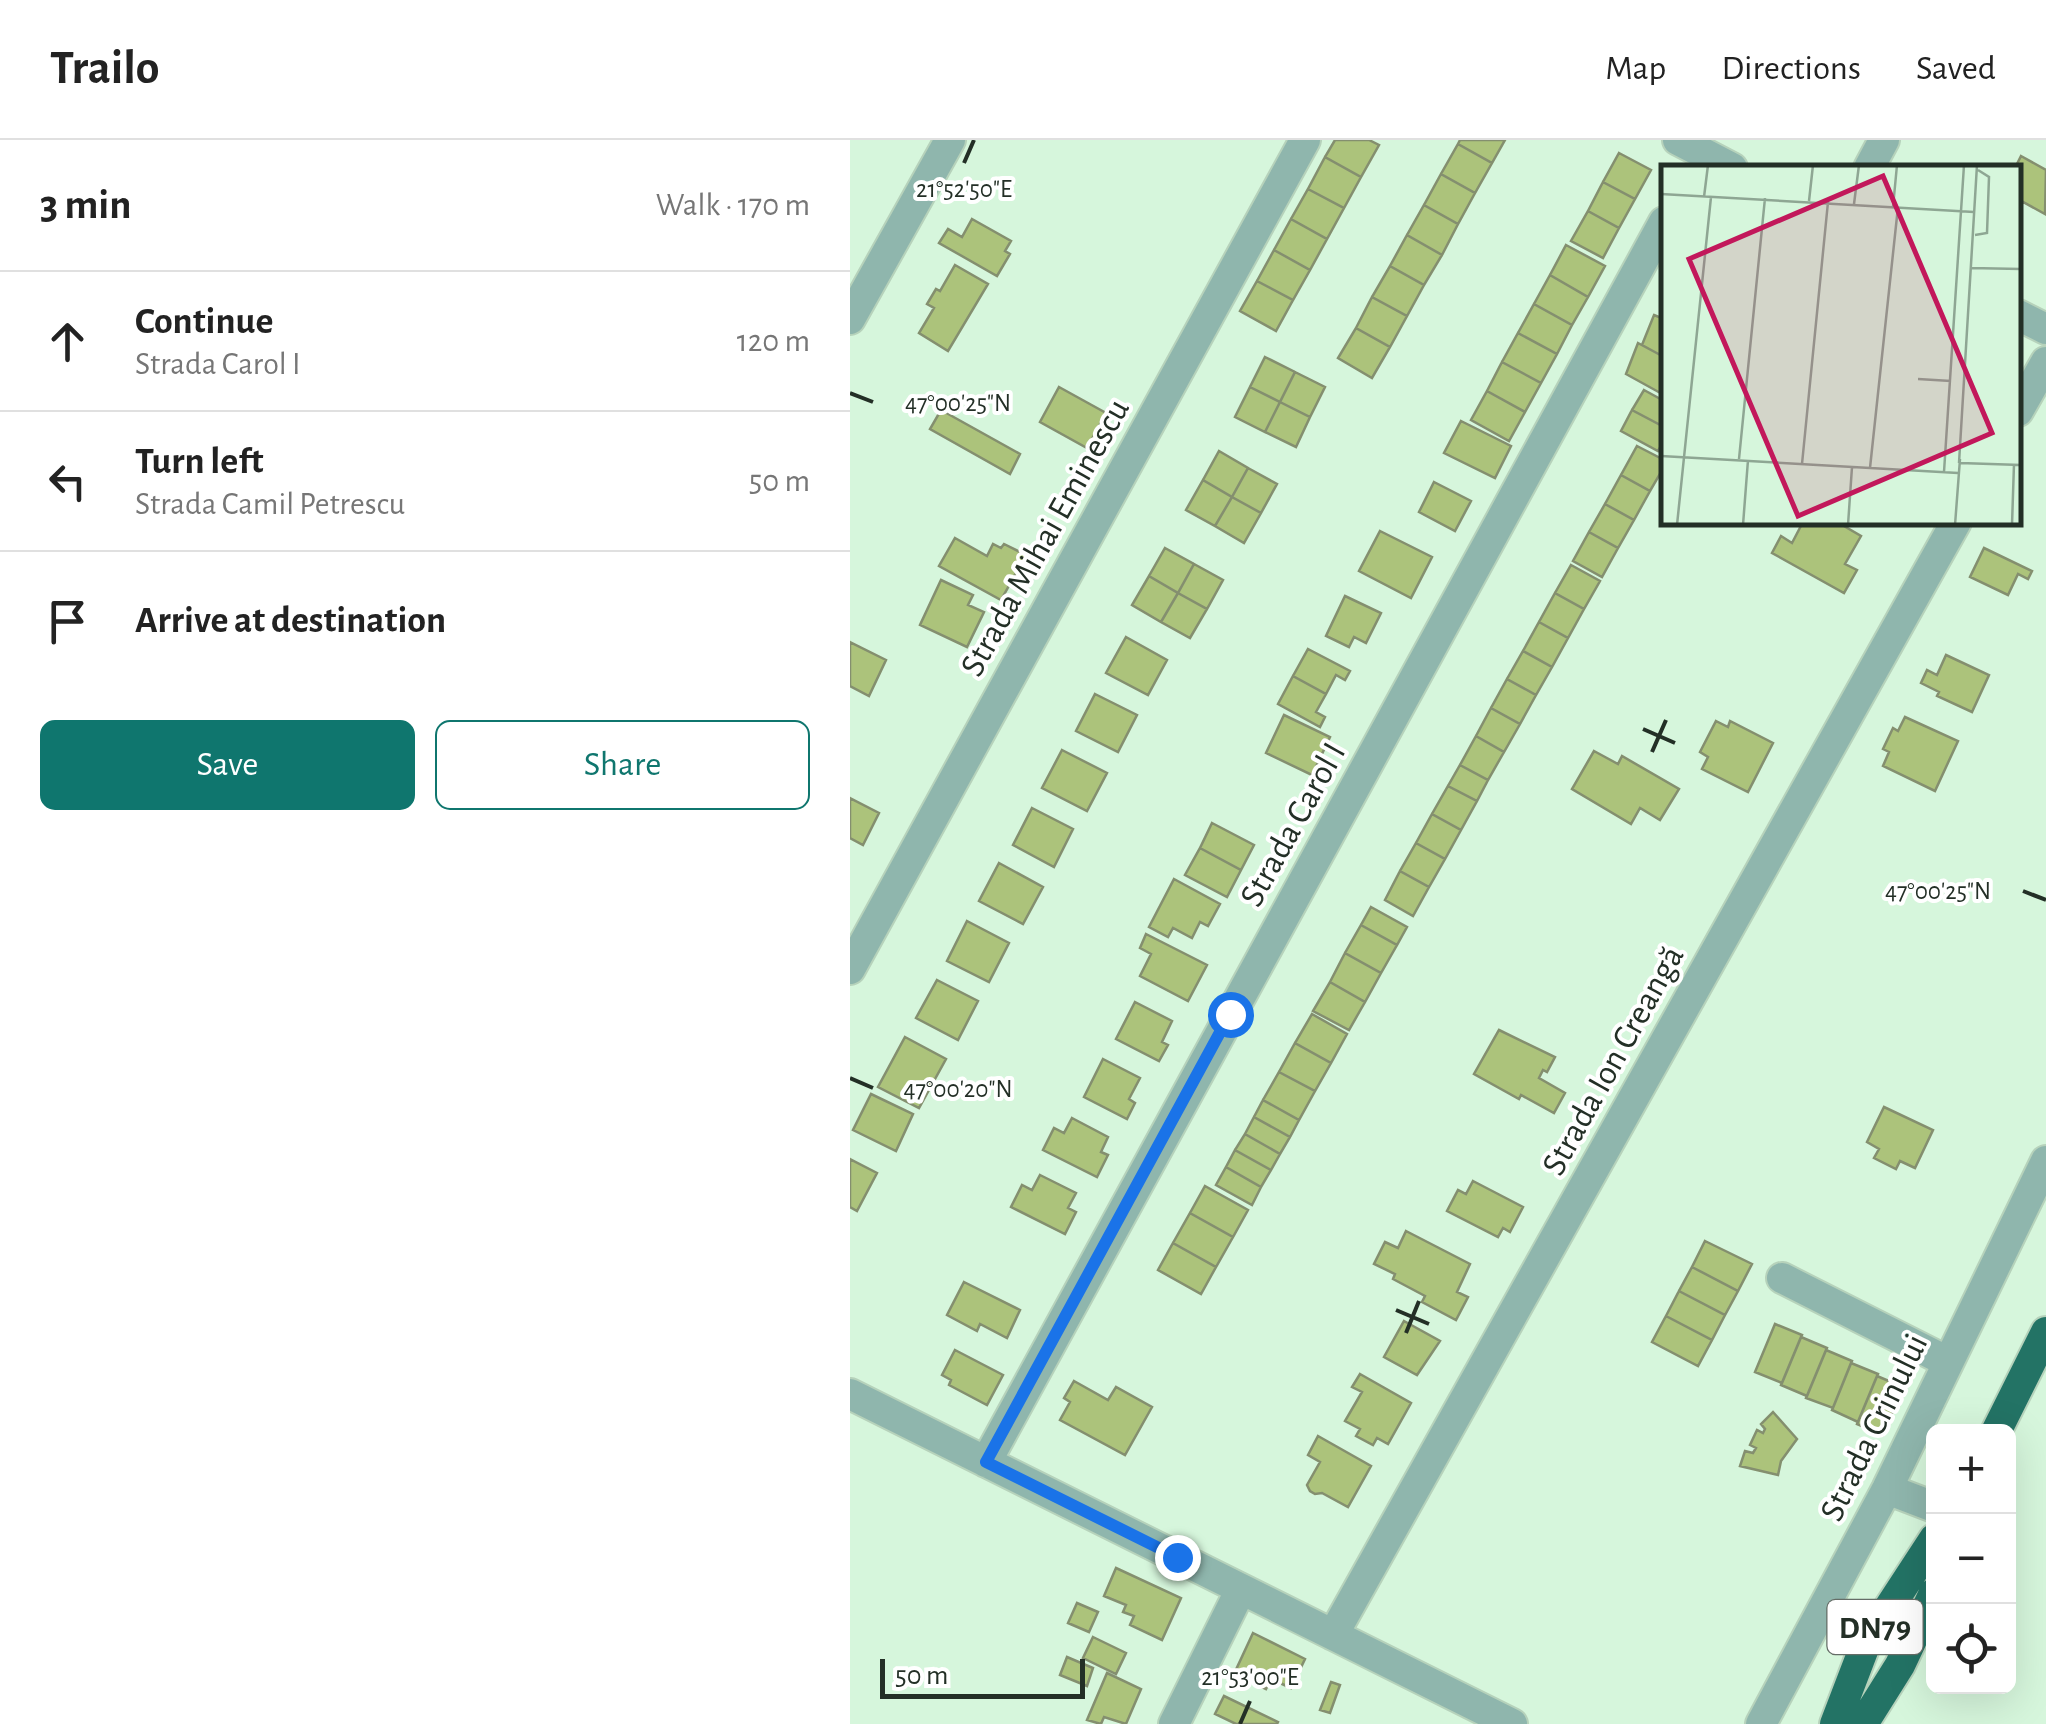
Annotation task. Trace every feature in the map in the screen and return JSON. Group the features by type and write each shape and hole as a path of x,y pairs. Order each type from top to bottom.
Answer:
{"highway":[{"path":"2000,1424 2046,1332"},
{"name":"DN79","path":"1835,1724 1866,1642 1926,1551"},
{"name":"DN79","path":"1863,1724 1900,1665 1929,1604"}],"street":[{"path":"850,319 950,140"},
{"name":"Strada Mihai Eminescu","path":"850,969 1304,140"},
{"path":"1870,165 1884,140"},
{"path":"1691,153 1724,165"},
{"name":"Strada Carol I","path":"986,1462 1661,227"},
{"path":"2021,406 2046,362"},
{"name":"Strada Ion Creangă","path":"1333,1635 1954,525"},
{"name":"Strada Crinului","path":"1761,1724 1886,1489 2046,1161"},
{"path":"1782,1278 1948,1362"},
{"path":"850,1394 1512,1724"},
{"path":"1886,1489 1926,1503"},
{"path":"1174,1724 1240,1589"}],"building":[{"path":"1335,140 1369,140 1379,145 1361,177 1325,157"},
{"path":"1460,140 1505,140 1492,163 1458,144"},
{"path":"1458,144 1492,163 1475,193 1441,174"},
{"path":"1619,153 1651,170 1635,199 1603,182"},
{"path":"2021,156 2046,170 2045,214 2023,202 2021,205 2021,165 2016,165"},
{"path":"1325,157 1361,177 1344,208 1308,189"},
{"path":"1441,174 1475,193 1458,224 1424,205"},
{"path":"1603,182 1635,199 1619,228 1588,211"},
{"path":"1308,189 1344,208 1327,239 1291,219"},
{"path":"1424,205 1458,224 1442,255 1407,235"},
{"path":"1588,211 1619,228 1603,258 1571,241"},
{"path":"972,219 1011,241 1005,251 1010,254 997,276 939,243 948,229 962,237"},
{"path":"1291,219 1327,239 1310,270 1274,250"},
{"path":"1407,235 1442,255 1424,285 1390,266"},
{"path":"1566,245 1605,266 1588,297 1550,275"},
{"path":"1274,250 1310,270 1293,300 1257,281"},
{"path":"955,265 988,284 948,351 919,333 934,308 927,304"},
{"path":"1390,266 1424,285 1407,316 1372,297"},
{"path":"1550,275 1588,297 1572,325 1534,304"},
{"path":"1257,281 1293,300 1276,331 1240,311"},
{"path":"1372,297 1407,316 1390,347 1356,328"},
{"path":"1534,304 1572,325 1557,354 1518,333"},
{"path":"1654,315 1661,318 1661,355 1642,345"},
{"path":"1356,328 1390,347 1372,378 1338,358"},
{"path":"1518,333 1557,354 1541,383 1502,362"},
{"path":"1638,343 1661,355 1661,393 1626,374"},
{"path":"1265,357 1295,372 1280,402 1250,387"},
{"path":"1502,362 1541,383 1525,412 1487,391"},
{"path":"1295,372 1325,387 1310,417 1280,402"},
{"path":"1059,387 1106,413 1087,448 1040,422"},
{"path":"1250,387 1280,402 1265,432 1235,417"},
{"path":"1644,390 1661,399 1661,425 1632,410"},
{"path":"1487,391 1525,412 1509,441 1471,420"},
{"path":"1280,402 1310,417 1296,447 1265,432"},
{"path":"941,410 1020,454 1010,474 930,429"},
{"path":"1632,410 1661,425 1661,446 1658,451 1621,431"},
{"path":"1461,421 1511,446 1495,478 1444,453"},
{"path":"1637,446 1661,458 1661,472 1650,491 1621,475"},
{"path":"1219,451 1248,468 1232,497 1203,480"},
{"path":"1248,468 1277,484 1261,513 1232,497"},
{"path":"1621,475 1650,491 1634,520 1605,504"},
{"path":"1203,480 1232,497 1215,526 1186,510"},
{"path":"1434,482 1471,501 1455,531 1419,512"},
{"path":"1232,497 1261,513 1244,543 1215,526"},
{"path":"1605,504 1634,520 1618,548 1589,532"},
{"path":"1801,525 1842,525 1861,536 1845,564 1857,570 1844,593 1772,553 1781,536 1792,543"},
{"path":"1380,531 1432,557 1411,598 1359,571"},
{"path":"1589,532 1618,548 1602,577 1573,561"},
{"path":"955,538 987,556 993,544 1001,548 1004,544 1026,555 1001,600 939,566"},
{"path":"1165,548 1194,564 1178,593 1149,576"},
{"path":"1984,548 2032,571 2028,579 2018,574 2008,595 1970,577"},
{"path":"1194,564 1223,580 1207,609 1178,593"},
{"path":"1571,565 1600,581 1584,609 1555,593"},
{"path":"1149,576 1178,593 1161,622 1132,605"},
{"path":"941,580 973,595 968,605 984,612 967,647 920,625"},
{"path":"1178,593 1207,609 1190,638 1161,622"},
{"path":"1555,593 1584,609 1568,638 1539,622"},
{"path":"1345,596 1381,613 1366,643 1354,637 1349,647 1326,636"},
{"path":"1539,622 1568,638 1552,667 1523,651"},
{"path":"1126,637 1167,660 1148,695 1106,673"},
{"path":"850,642 886,660 869,696 850,686"},
{"path":"1308,649 1350,671 1345,680 1336,675 1326,694 1293,676"},
{"path":"1523,651 1552,667 1536,695 1507,679"},
{"path":"1946,655 1989,675 1972,712 1937,696 1939,692 1921,683 1927,670 1937,675"},
{"path":"1293,676 1326,694 1316,712 1325,717 1320,727 1278,704"},
{"path":"1507,679 1536,695 1520,724 1491,708"},
{"path":"1095,694 1137,715 1118,752 1076,731"},
{"path":"1491,708 1520,724 1504,752 1476,736"},
{"path":"1284,715 1330,737 1312,775 1266,753"},
{"path":"1905,717 1958,741 1935,791 1883,766 1889,752 1883,749 1893,728 1898,731"},
{"path":"1716,721 1728,727 1730,721 1773,743 1748,792 1702,769 1708,757 1700,752"},
{"path":"1476,736 1504,752 1488,780 1460,765"},
{"path":"1062,750 1107,773 1087,811 1042,788"},
{"path":"1594,751 1618,764 1622,756 1679,789 1660,820 1640,808 1631,824 1572,789"},
{"path":"1460,765 1488,780 1477,801 1448,786"},
{"path":"1448,786 1477,801 1461,830 1432,814"},
{"path":"850,798 879,813 863,845 850,838"},
{"path":"1032,808 1073,829 1054,867 1013,845"},
{"path":"1432,814 1461,830 1445,859 1416,843"},
{"path":"1212,823 1254,845 1241,870 1200,848"},
{"path":"1416,843 1445,859 1429,887 1400,871"},
{"path":"1200,848 1241,870 1227,897 1185,875"},
{"path":"999,863 1043,887 1023,924 979,901"},
{"path":"1400,871 1429,887 1413,916 1385,900"},
{"path":"1174,879 1220,904 1208,926 1200,922 1192,938 1173,928 1168,937 1149,927"},
{"path":"1371,907 1407,927 1397,945 1361,925"},
{"path":"967,921 1009,943 989,982 947,961"},
{"path":"1361,925 1397,945 1381,973 1345,953"},
{"path":"1146,934 1207,965 1188,1001 1140,976 1151,954 1140,948"},
{"path":"1345,953 1381,973 1365,1002 1330,982"},
{"path":"937,980 978,1001 958,1040 916,1018"},
{"path":"1330,982 1365,1002 1349,1030 1313,1011"},
{"path":"1135,1002 1172,1021 1162,1042 1168,1045 1159,1061 1116,1039"},
{"path":"1312,1014 1347,1034 1331,1063 1295,1043"},
{"path":"1499,1030 1555,1057 1539,1078 1565,1093 1554,1113 1474,1074"},
{"path":"905,1037 946,1059 919,1108 878,1087"},
{"path":"1295,1043 1331,1063 1315,1091 1279,1072"},
{"path":"1103,1059 1140,1078 1129,1099 1135,1103 1127,1119 1084,1097"},
{"path":"1279,1072 1315,1091 1299,1120 1263,1100"},
{"path":"871,1094 913,1114 896,1151 853,1130"},
{"path":"1263,1100 1299,1120 1290,1137 1254,1117"},
{"path":"1884,1107 1933,1130 1915,1168 1900,1161 1896,1169 1874,1158 1879,1149 1867,1142"},
{"path":"1254,1117 1290,1137 1280,1154 1245,1134"},
{"path":"1072,1118 1108,1137 1101,1152 1108,1155 1097,1177 1043,1150 1054,1128 1064,1133"},
{"path":"1245,1134 1280,1154 1271,1170 1235,1150"},
{"path":"1235,1150 1271,1170 1261,1187 1226,1167"},
{"path":"850,1159 877,1173 857,1211 850,1207"},
{"path":"1226,1167 1261,1187 1252,1205 1216,1185"},
{"path":"1040,1175 1076,1193 1068,1208 1076,1212 1065,1234 1011,1207 1022,1185 1032,1190"},
{"path":"1473,1181 1523,1207 1510,1232 1503,1228 1498,1237 1447,1211 1458,1190 1466,1194"},
{"path":"1205,1186 1248,1210 1233,1237 1190,1213"},
{"path":"1190,1213 1233,1237 1216,1267 1173,1243"},
{"path":"1406,1231 1470,1264 1457,1292 1468,1297 1456,1320 1422,1302 1425,1296 1374,1264 1385,1242 1398,1248"},
{"path":"1705,1241 1752,1264 1738,1291 1692,1267"},
{"path":"1173,1243 1216,1267 1201,1294 1158,1270"},
{"path":"1692,1267 1738,1291 1725,1315 1679,1291"},
{"path":"964,1282 1020,1310 1007,1338 980,1324 977,1331 947,1315"},
{"path":"1679,1291 1725,1315 1712,1340 1666,1316"},
{"path":"1666,1316 1712,1340 1698,1366 1652,1342"},
{"path":"1404,1321 1440,1341 1417,1375 1384,1357"},
{"path":"1775,1324 1802,1335 1782,1383 1755,1372"},
{"path":"1801,1337 1827,1348 1807,1396 1781,1385"},
{"path":"955,1350 1003,1375 987,1405 949,1385 951,1380 942,1375"},
{"path":"1826,1350 1852,1361 1833,1408 1806,1398"},
{"path":"1851,1363 1878,1374 1858,1422 1832,1410"},
{"path":"1360,1374 1411,1403 1388,1444 1377,1438 1373,1445 1356,1436 1360,1429 1345,1421 1362,1392 1352,1387"},
{"path":"1877,1376 1903,1387 1883,1435 1857,1424"},
{"path":"1074,1381 1108,1400 1116,1387 1152,1407 1125,1455 1060,1420 1070,1402 1064,1398"},
{"path":"1773,1412 1797,1439 1781,1461 1778,1475 1740,1466 1745,1451 1753,1453 1756,1448 1750,1445 1757,1430 1763,1433 1761,1424"},
{"path":"1318,1436 1371,1466 1348,1507 1322,1493 1315,1494 1307,1485 1320,1462 1308,1455"},
{"path":"1116,1568 1181,1598 1162,1640 1130,1625 1134,1616 1123,1612 1126,1605 1104,1596"},
{"path":"1077,1603 1098,1612 1089,1632 1068,1623"},
{"path":"1253,1633 1305,1659 1291,1688 1271,1679 1266,1689 1234,1674"},
{"path":"1093,1637 1126,1653 1116,1674 1083,1658"},
{"path":"1067,1657 1093,1668 1087,1686 1060,1675"},
{"path":"1107,1673 1141,1689 1126,1724 1104,1717 1101,1724 1087,1720"},
{"path":"1331,1682 1340,1685 1330,1713 1320,1710"},
{"path":"1224,1696 1277,1724 1236,1724 1215,1714"}],"route":[{"path":"1177,1557 986,1462 1230,1014"}]}
